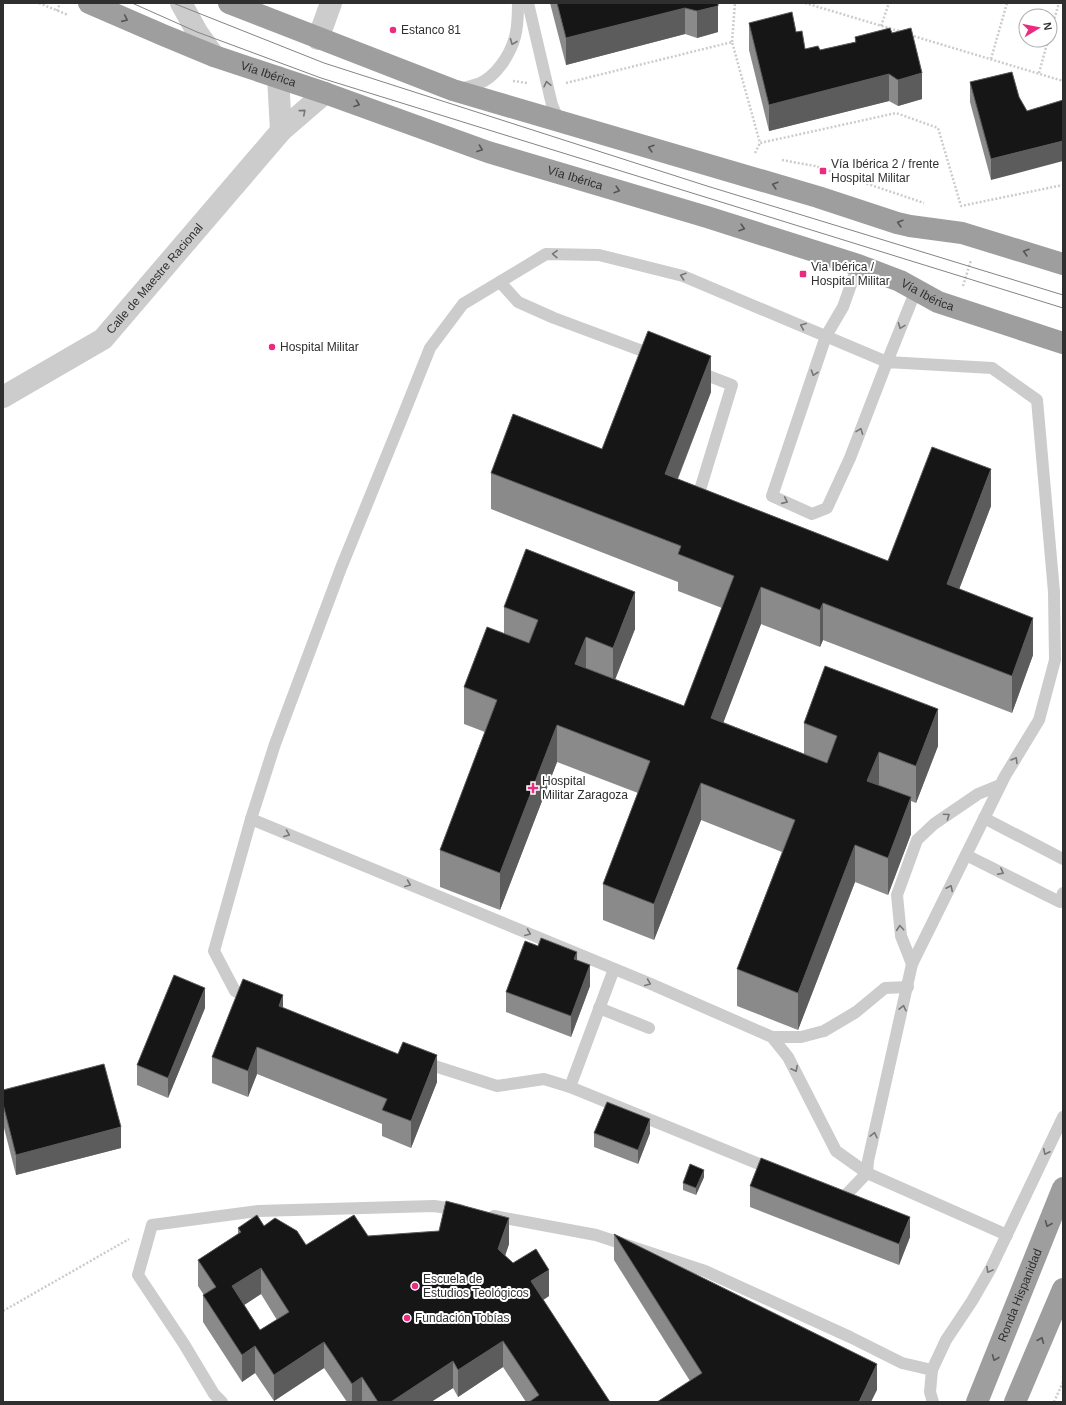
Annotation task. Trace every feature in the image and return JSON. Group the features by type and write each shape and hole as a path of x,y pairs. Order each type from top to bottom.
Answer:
{"highway":[{"name":"Vía Ibérica","path":"89,3 214,56 325,93 488,152 707,217 858,264 889,276 938,302 1063,343"},
{"path":"229,3 453,90 818,197 897,223 910,226 950,230 1063,264"},
{"name":"Ronda Hispanidad","path":"977,1402 1063,1188"},
{"path":"1015,1402 1063,1289"}],"street":[{"path":"181,3 197,32 214,56"},
{"path":"318,38 331,3"},
{"path":"278,77 281,131"},
{"name":"Calle de Maestre Racional","path":"3,397 103,339 281,131 325,93"}],"lane":[{"path":"453,90 478,84 491,77 508,54 515,37 518,20 518,3"},
{"path":"528,3 552,105 559,120"},
{"path":"264,1002 235,990 214,951 251,819 275,744 338,575 430,348 463,304 546,254 599,255 683,276 887,362 992,368 1037,400 1054,592 1055,660 1039,720 1000,786 912,964 868,1161 867,1174 844,1197 823,1189"},
{"path":"858,264 843,307 826,336 772,496 812,514 827,508 850,458 916,290"},
{"path":"500,282 518,302 554,318 665,360"},
{"path":"687,368 732,384 694,510"},
{"path":"912,964 900,936 897,895 917,840 934,824 978,794 1000,786"},
{"path":"984,818 1063,859"},
{"path":"251,819 614,968 772,1037 801,1037 824,1031 856,1012 885,988 908,987"},
{"path":"966,855 1060,902 1063,892"},
{"path":"570,1087 614,968"},
{"path":"599,1008 649,1028"},
{"path":"772,1037 788,1057 836,1151 867,1174 1007,1235"},
{"path":"408,1058 497,1086 544,1080 570,1087 787,1176"},
{"path":"933,1402 930,1392 932,1370 946,1340 972,1301 991,1268 1063,1117"},
{"path":"222,1402 214,1394 184,1344 138,1275 152,1225 258,1211 434,1206 596,1235 705,1271 850,1337 902,1363 932,1370"}],"path":[{"path":"57,11 60,3"},
{"path":"735,3 732,42 760,143 754,155"},
{"path":"805,3 1063,80"},
{"path":"881,26 889,3"},
{"path":"991,59 1007,3"},
{"path":"491,77 548,87 732,42"},
{"path":"1039,73 1046,48"},
{"path":"760,143 896,114 938,128 961,206 1063,185"},
{"path":"956,308 978,238"},
{"path":"3,1311 152,1225"},
{"path":"1054,1402 1063,1382"}],"building":[{"path":"557,3 718,3 718,6 697,11 685,8 566,38"},
{"path":"792,12 796,32 802,31 805,49 818,46 820,50 856,42 855,37 890,28 892,33 911,28 922,73 898,80 889,74 769,105 749,23"},
{"path":"1012,72 1019,97 1027,111 1063,100 1063,141 991,159 970,82"},
{"path":"648,331 711,356 665,474 888,561 932,447 991,469 947,584 1033,618 1012,676 823,603 820,610 761,587 711,718 827,763 837,736 804,723 825,666 938,709 916,766 879,752 867,781 911,797 888,858 855,845 798,993 737,969 795,820 701,783 654,904 603,884 650,761 557,725 500,873 440,850 497,700 464,687 487,627 529,643 538,620 504,607 526,549 635,592 613,648 586,637 575,664 684,706 734,576 678,554 681,546 491,473 513,414 602,449"},
{"path":"541,938 577,952 574,959 590,965 571,1016 506,992 525,941 538,946"},
{"path":"174,975 205,988 168,1078 137,1065"},
{"path":"243,979 283,995 279,1006 398,1054 403,1042 437,1055 411,1121 382,1110 387,1099 257,1047 248,1071 212,1057"},
{"path":"104,1064 121,1127 16,1155 3,1104 3,1090"},
{"path":"607,1102 650,1119 638,1150 594,1133"},
{"path":"761,1158 910,1217 899,1244 750,1186"},
{"path":"690,1164 704,1170 696,1188 683,1183"},
{"name":"Fundación Tobías","path":"446,1201 509,1218 498,1249 513,1263 536,1249 549,1270 531,1281 610,1402 529,1402 539,1395 503,1341 458,1370 453,1361 391,1402 378,1402 362,1377 352,1384 324,1342 274,1375 255,1346 242,1355 203,1295 216,1287 198,1260 241,1232 238,1228 257,1215 264,1226 275,1218 297,1231 306,1245 354,1215 368,1236 439,1231","holes":["261,1268 289,1312 260,1330 232,1286"]},
{"path":"614,1234 877,1364 859,1402 657,1402 702,1373"}],"tram line":[{"path":"132,3 197,32 321,78 1063,308"},
{"path":"173,3 324,63 707,186 1063,295"}],"place":[{"name":"Estanco 81","path":"393,30"},
{"name":"Vía Ibérica 2 / frente Hospital Militar","path":"823,171"},
{"name":"Via Ibérica / Hospital Militar","path":"803,274"},
{"name":"Hospital Militar","path":"272,347"},
{"name":"Hospital Militar Zaragoza","path":"533,788"},
{"name":"Escuela de Estudios Teológicos","path":"415,1286"},
{"name":"Fundación Tobías","path":"407,1318"}]}
